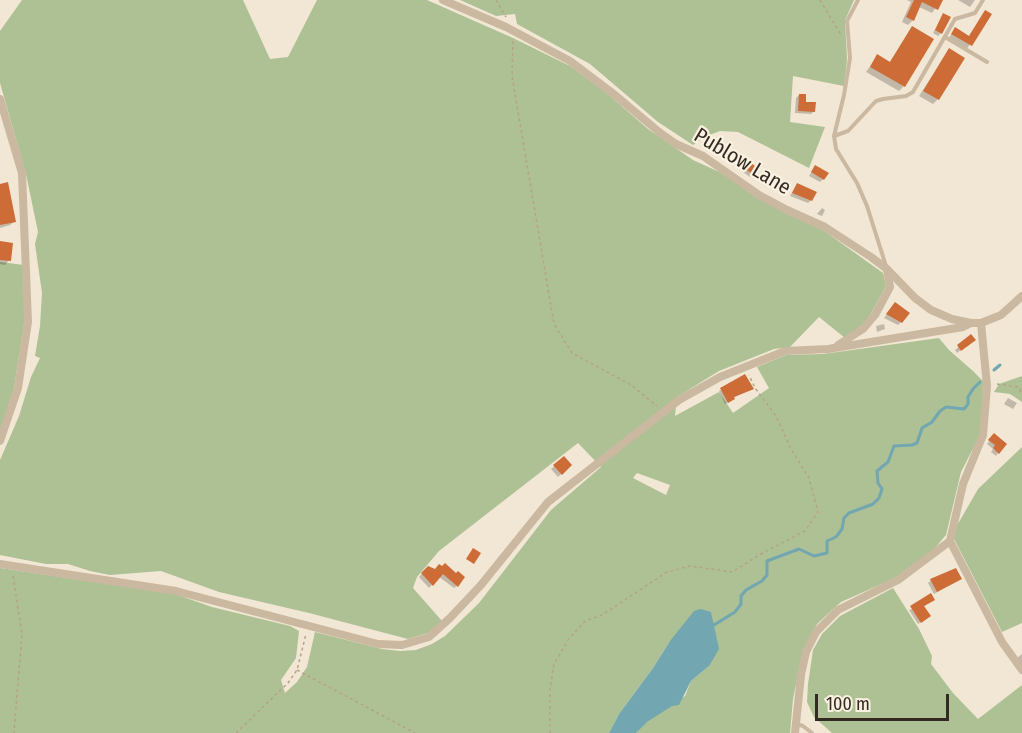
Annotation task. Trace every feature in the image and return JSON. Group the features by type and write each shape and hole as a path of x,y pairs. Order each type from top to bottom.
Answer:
{"street":[{"name":"Publow Lane","path":"443,0 510,29 570,61 676,144 703,156 778,205 825,227 887,269 915,298 931,310 952,319 981,324"},
{"path":"0,99 22,173 28,322 18,388 0,441"},
{"path":"828,350 847,341 863,329 875,315 890,287 887,269"},
{"path":"1022,296 1000,315 981,324 987,368 983,435 963,484 950,541 1002,642 1022,670"},
{"path":"0,563 177,591 378,644 402,645 429,637 481,585 548,502 679,400 746,366 785,351 828,350 963,327 971,323"},
{"path":"795,728 806,652 816,632 838,610 898,580 950,541"}],"lane":[{"path":"858,0 848,21 850,58 834,136 836,149 867,206 887,269"},
{"path":"834,136 848,131 876,102 906,96 913,92 955,19 975,14 983,0"},
{"path":"945,37 987,62"},
{"path":"795,728 803,726 812,733"}],"path":[{"path":"496,0 506,16 510,29 512,76 554,324 572,353 632,386 664,412"},
{"path":"820,0 844,40"},
{"path":"550,733 550,690 554,664 568,640 585,621 602,615 667,572 690,566 732,572 806,531 818,512 809,478 791,449 776,416 755,388 746,366"},
{"path":"999,384 1018,387 1022,394"},
{"path":"11,566 22,634 14,733"},
{"path":"236,733 288,683 297,670 309,626"},
{"path":"297,670 415,733"}],"green space":[{"path":"22,0 243,0 270,59 288,57 317,0 427,0 570,66 609,95 648,129 693,160 726,175 783,212 823,230 883,273 886,286 867,321 845,338 819,317 790,347 774,349 719,371 677,397 675,416 719,392 733,413 769,388 757,367 786,355 823,354 939,338 983,381 980,435 961,472 946,535 934,549 895,578 841,602 817,624 803,650 793,699 790,733 636,733 646,722 685,696 691,681 709,666 670,641 619,714 609,733 0,733 0,568 175,594 212,607 290,626 299,631 296,658 281,680 285,693 297,682 307,667 315,632 382,649 400,651 416,650 445,636 479,603 551,510 601,467 578,443 439,551 417,577 413,588 442,621 428,633 408,639 219,592 161,571 110,575 68,564 46,564 0,555 0,460 40,358 35,356 42,293 35,244 38,232 26,174 0,83 0,31","holes":["637,473 670,485 666,495 633,478"]},
{"path":"460,0 854,0 845,20 847,60 844,86 793,76 790,122 825,127 809,168 738,132 720,131 704,137 693,145 658,122 590,64 517,24 515,14 496,16"},
{"path":"0,262 24,265 24,324 14,388 0,431"},
{"path":"1022,376 1022,402 1010,394 994,392 999,384"},
{"path":"1022,447 1022,623 1002,632 954,539 955,529 978,489"},
{"path":"893,588 919,629 932,656 931,664 953,693 978,719 1022,685 1022,733 832,733 814,717 807,702 808,684 813,650 822,634 840,616"}],"water":[{"path":"701,609 711,612 719,649 709,666 691,681 679,705 672,706 647,722 636,733 609,733 619,714 670,641 694,611"}],"building":[{"path":"914,0 943,0 938,10 922,2 914,21 906,17"},
{"path":"985,10 992,14 972,46 951,34 955,27 969,36"},
{"path":"943,13 951,17 942,34 935,30"},
{"path":"912,26 934,39 905,87 870,67 877,54 890,62"},
{"path":"949,48 965,58 939,100 923,91"},
{"path":"799,94 806,94 806,102 816,102 815,112 798,111"},
{"path":"746,159 759,169 754,175 741,166"},
{"path":"815,165 829,173 824,180 811,172"},
{"path":"8,182 16,222 0,225 0,184"},
{"path":"797,183 817,192 812,201 792,193"},
{"path":"0,241 13,243 11,261 0,260"},
{"path":"895,302 910,313 902,323 886,314"},
{"path":"971,334 976,340 961,351 957,345"},
{"path":"745,374 754,389 734,397 735,399 728,403 720,388"},
{"path":"994,433 1007,444 999,454 993,448 995,445 988,440"},
{"path":"564,456 572,465 562,475 553,465"},
{"path":"473,548 481,553 474,564 466,559"},
{"path":"445,563 456,573 458,571 465,577 458,587 443,574 433,586 421,573 428,566 435,569 439,564 442,566"},
{"path":"956,568 962,579 937,592 930,579"},
{"path":"931,593 935,600 924,606 931,616 921,623 910,606"}],"waterway":[{"path":"994,370 1000,365"},
{"path":"714,625 735,612 746,590 762,581 767,575 767,561 799,549 814,556 827,553 827,541 836,537 842,529 844,518 849,513 873,504 879,498 882,489 878,483 877,471 888,462 894,446 917,443 922,428 932,422 946,407 964,409 968,404 968,397 980,382"}]}
